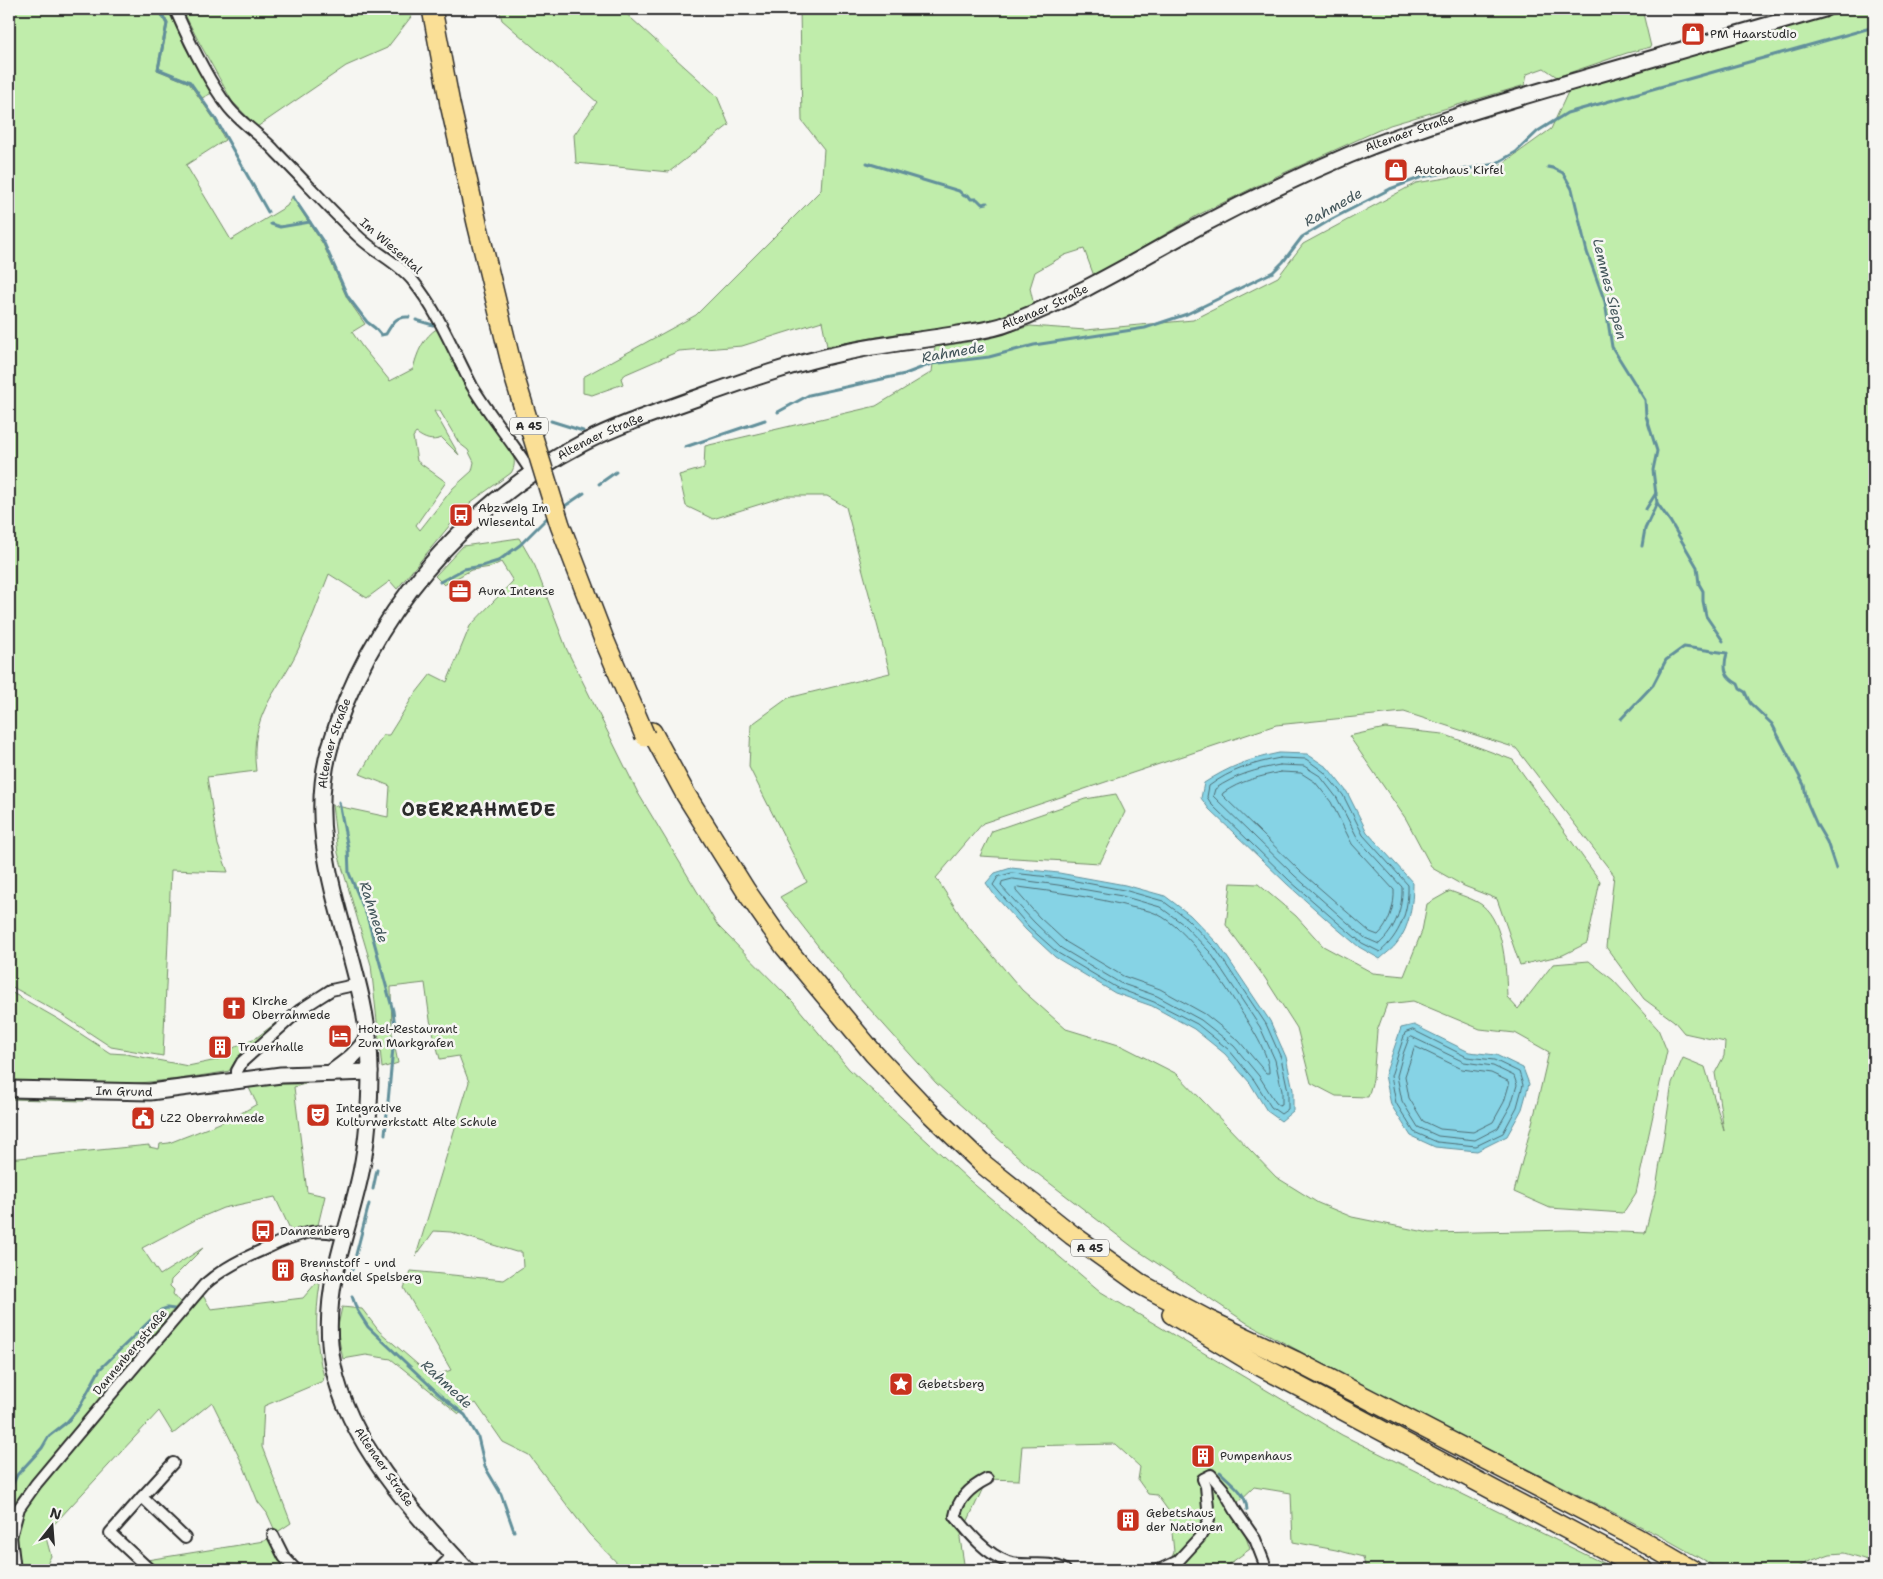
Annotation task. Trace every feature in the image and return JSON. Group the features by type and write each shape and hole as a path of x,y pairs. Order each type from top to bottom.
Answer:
{"highway":[{"name":"A 45","path":"432,9 456,103"},
{"name":"A 45","path":"442,9 477,223 515,378 560,525 603,638 681,799 738,891 780,952 868,1056 926,1118 979,1169 1032,1213 1112,1274 1170,1313 1247,1359 1644,1570"},
{"name":"A 45","path":"649,734 746,891 785,947 874,1054 928,1111 998,1176 1072,1235 1142,1284 1206,1319 1295,1361 1628,1534 1692,1570"}],"main road":[{"name":"Altenaer Straße","path":"467,1570 415,1512 376,1460 351,1418 339,1389 330,1346 329,1317 335,1274 361,1172 368,1126 370,1072 368,1037 358,984 325,860 321,816 329,752 344,709 364,664 382,633 434,559 470,522 532,473 601,434 645,416 781,368 848,351 1000,327 1068,298 1202,225 1273,189 1348,156 1484,107 1824,9"},
{"path":"330,1073 355,1056 368,1037"},
{"name":"Im Grund","path":"9,1088 150,1092 281,1075 370,1072"}],"street":[{"name":"Im Wiesental","path":"175,9 217,91 230,109 275,150 361,239 398,266 412,279 433,308 473,386 498,426 514,444 532,473"},
{"path":"237,1080 237,1071 242,1062 300,1010 331,990 358,984"},
{"name":"Dannenbergstraße","path":"15,1570 11,1537 19,1508 36,1484 204,1285 218,1272 234,1262 293,1237 325,1231 346,1235"},
{"path":"150,1570 110,1533 173,1463"},
{"path":"1159,1570 1178,1561 1200,1537 1210,1520 1206,1486 1203,1479 1211,1475 1224,1489 1255,1540 1267,1570"},
{"path":"987,1479 973,1486 957,1505 955,1516 968,1532 990,1552 1009,1562 1057,1565 1065,1570"},
{"path":"142,1497 186,1538"},
{"path":"273,1535 284,1557 296,1570"},
{"path":"440,1570 454,1556"}],"green space":[{"path":"9,9 158,9 166,24 157,70 189,83 214,119 225,140 186,165 231,240 287,206 292,197 323,244 347,298 365,324 352,332 390,381 413,369 421,346 428,336 438,328 476,404 513,454 514,466 511,473 471,502 460,513 397,589 390,581 367,598 329,574 298,650 260,720 255,752 256,771 207,777 218,845 228,872 171,870 163,1056 111,1047 61,1014 9,985","holes":["434,411 440,411 459,443 468,450 474,462 472,471 453,488 420,530 416,525 446,482 417,461 413,437 416,433 428,439 442,438 459,455"]},
{"path":"160,9 168,9 185,47 212,93 202,98 190,81 159,69 168,23"},
{"path":"182,9 413,9 414,13 387,48 346,66 257,127 232,101"},
{"path":"499,9 621,9 717,96 729,125 669,172 576,163 574,135 597,102 502,20"},
{"path":"800,9 1642,9 1651,47 1627,53 1557,77 1544,68 1527,74 1525,85 1390,125 1275,177 1198,215 1094,276 1084,249 1065,255 1035,272 1030,288 1034,306 1003,318 970,325 894,334 827,346 822,321 742,346 679,351 626,374 621,378 623,384 592,395 583,393 583,377 696,315 821,190 824,149 802,121"},
{"path":"1856,9 1874,9 1874,1562 1844,1553 1830,1554 1810,1561 1793,1570 1721,1570 1664,1538 1396,1403 1247,1323 1134,1248 1034,1171 936,1083 850,987 780,897 807,882 749,767 751,725 788,698 890,673 846,507 827,496 786,496 713,519 686,506 679,475 704,468 705,446 876,406 932,372 935,347 982,340 1030,326 1086,330 1193,320 1278,277 1303,244 1416,183 1494,170 1551,129 1568,92 1729,43","holes":["1404,712 1516,748 1614,875 1606,947 1644,999 1674,1021 1684,1033 1725,1042 1724,1056 1715,1073 1724,1131 1705,1067 1683,1058 1672,1083 1656,1189 1645,1233 1571,1230 1430,1233 1352,1217 1318,1203 1276,1177 1177,1074 1122,1046 1066,1029 1022,990 966,924 936,878 983,823 1276,725"]},
{"path":"519,538 535,566 567,650 638,793 718,926 793,1002 849,1069 969,1180 1101,1292 1342,1435 1617,1570 1366,1570 1363,1557 1293,1542 1291,1493 1254,1487 1235,1505 1250,1549 1221,1570 1167,1570 1174,1552 1170,1513 1157,1495 1148,1494 1138,1480 1140,1467 1115,1444 1022,1446 1019,1480 987,1479 960,1538 965,1570 624,1570 589,1534 529,1455 503,1442 476,1403 459,1414 391,1359 366,1355 343,1359 337,1331 342,1307 362,1309 379,1331 432,1377 451,1370 404,1288 411,1271 504,1280 523,1267 522,1252 516,1252 451,1232 434,1231 416,1256 469,1082 459,1056 440,1059 430,1020 425,983 391,987 392,1033 398,1063 382,1068 371,965 338,853 332,805 388,817 390,786 360,774 383,735 389,735 412,698 431,674 447,682 470,626 513,581 501,562 491,567 471,570 444,585 435,576 463,546"},
{"path":"1385,728 1443,734 1513,760 1600,881 1587,943 1563,955 1520,965 1497,899 1464,886 1432,868 1406,819 1349,736"},
{"path":"1116,794 1125,812 1100,863 980,856 992,831 1085,799"},
{"path":"1231,883 1258,884 1296,916 1323,946 1373,973 1404,976 1422,931 1427,904 1450,891 1479,903 1490,913 1500,935 1503,948 1507,997 1518,1009 1553,964 1589,961 1613,980 1658,1029 1667,1051 1636,1193 1623,1213 1550,1208 1514,1192 1549,1052 1515,1033 1480,1029 1413,1001 1387,1004 1377,1031 1373,1080 1368,1097 1336,1096 1311,1083 1297,1028 1265,978 1226,925"},
{"path":"9,991 58,1019 110,1053 126,1054 188,1066 217,1060 241,1043 256,1038 295,1008 235,1061 229,1071 129,1084 9,1082"},
{"path":"305,1084 294,1087 307,1192 325,1196 318,1225 291,1231 275,1197 223,1208 197,1219 142,1248 160,1275 203,1248 171,1280 170,1286 174,1290 173,1294 180,1302 25,1488 17,1499 9,1517 9,1159 149,1145 149,1147 159,1149 160,1144 169,1143 236,1116 257,1104 248,1086"},
{"path":"9,1093 84,1097 84,1101 9,1099"},
{"path":"316,1283 320,1284 317,1330 323,1381 264,1406 262,1447 291,1523 276,1533 267,1513 258,1502 244,1467 212,1402 173,1434 159,1411 45,1534 51,1556 44,1570 22,1570 18,1551 18,1533 22,1516 31,1499 202,1294 211,1309 303,1298"},
{"path":"271,1537 278,1559 289,1570 155,1570 147,1560 264,1541"}],"water":[{"path":"1279,753 1307,754 1328,768 1347,792 1367,832 1413,883 1411,907 1405,930 1395,945 1380,959 1359,947 1287,884 1209,809 1201,798 1204,783 1213,777 1240,764"},
{"path":"1011,868 1059,873 1125,885 1165,896 1190,915 1219,945 1270,1021 1286,1057 1293,1090 1293,1111 1281,1121 1267,1111 1250,1083 1225,1054 1194,1029 1152,1006 1115,993 1055,957 1026,930 995,896 986,883 995,873"},
{"path":"1414,1025 1469,1052 1496,1055 1523,1068 1529,1084 1522,1109 1507,1136 1477,1151 1435,1147 1411,1136 1391,1105 1385,1075 1401,1028"}],"waterway":[{"path":"159,9 167,24 158,69 190,82 215,118 268,212"},
{"name":"Rahmede","path":"778,412 809,395 905,374 931,364 989,357 1034,345 1145,328 1187,314 1273,272 1302,237 1332,219 1390,189 1422,177 1495,164 1516,152 1538,131 1567,113 1874,27"},
{"path":"867,163 959,191 964,196 968,195 971,199 977,199 982,204 987,203"},
{"name":"Lemmes Siepen","path":"1548,167 1563,173 1572,189 1587,252 1605,302 1612,347 1645,400 1646,416 1657,451 1653,470 1657,503 1697,567 1699,584 1703,591 1706,616 1723,641"},
{"path":"293,197 310,222"},
{"path":"271,224 280,227 310,222 324,243 348,297 367,322 381,335 386,334 397,319 409,317"},
{"path":"416,320 433,325"},
{"name":"Rahmede","path":"685,447 765,420"},
{"path":"551,421 583,431"},
{"name":"Rahmede","path":"599,484 616,472"},
{"name":"Rahmede","path":"562,508 584,493"},
{"path":"1646,509 1656,493"},
{"path":"1642,546 1645,529 1657,503"},
{"name":"Rahmede","path":"440,582 464,569 498,561 520,545 550,515"},
{"name":"Lemmes Siepen","path":"1621,719 1653,685 1666,660 1684,647 1727,653 1725,663 1727,675 1738,684 1740,689 1745,692 1750,703 1772,724 1804,785 1807,802 1827,842 1836,869"},
{"name":"Rahmede","path":"339,802 348,848 349,873 367,916 393,1011 395,1027"},
{"name":"Rahmede","path":"385,1134 394,1037"},
{"name":"Rahmede","path":"373,1189 377,1170"},
{"name":"Rahmede","path":"352,1270 369,1204"},
{"name":"Rahmede","path":"352,1296 357,1310 368,1327 441,1396 465,1415 478,1437 485,1467 501,1494 514,1531"},
{"path":"9,1492 17,1475 42,1448 49,1436 67,1422 79,1408 100,1369 161,1310 167,1308 174,1309"},
{"path":"1220,1472 1241,1493 1247,1510"}],"place":[{"name":"PM Haarstudio","path":"1693,34"},
{"name":"Autohaus Kirfel","path":"1396,170"},
{"name":"Abzweig Im Wiesental","path":"461,515"},
{"name":"Aura Intense","path":"460,591"},
{"name":"Kirche Oberrahmede","path":"234,1008"},
{"name":"Hotel-Restaurant Zum Markgrafen","path":"340,1036"},
{"name":"Trauerhalle","path":"220,1047"},
{"name":"Integrative Kulturwerkstatt Alte Schule","path":"318,1115"},
{"name":"LZ2 Oberrahmede","path":"143,1118"},
{"name":"Dannenberg","path":"263,1231"},
{"name":"Brennstoff - und Gashandel Spelsberg","path":"283,1270"},
{"name":"Gebetsberg","path":"901,1384"},
{"name":"Pumpenhaus","path":"1203,1456"},
{"name":"Gebetshaus der Nationen","path":"1128,1520"}],"district":[{"name":"OBERRAHMEDE","path":"479,810"}]}
